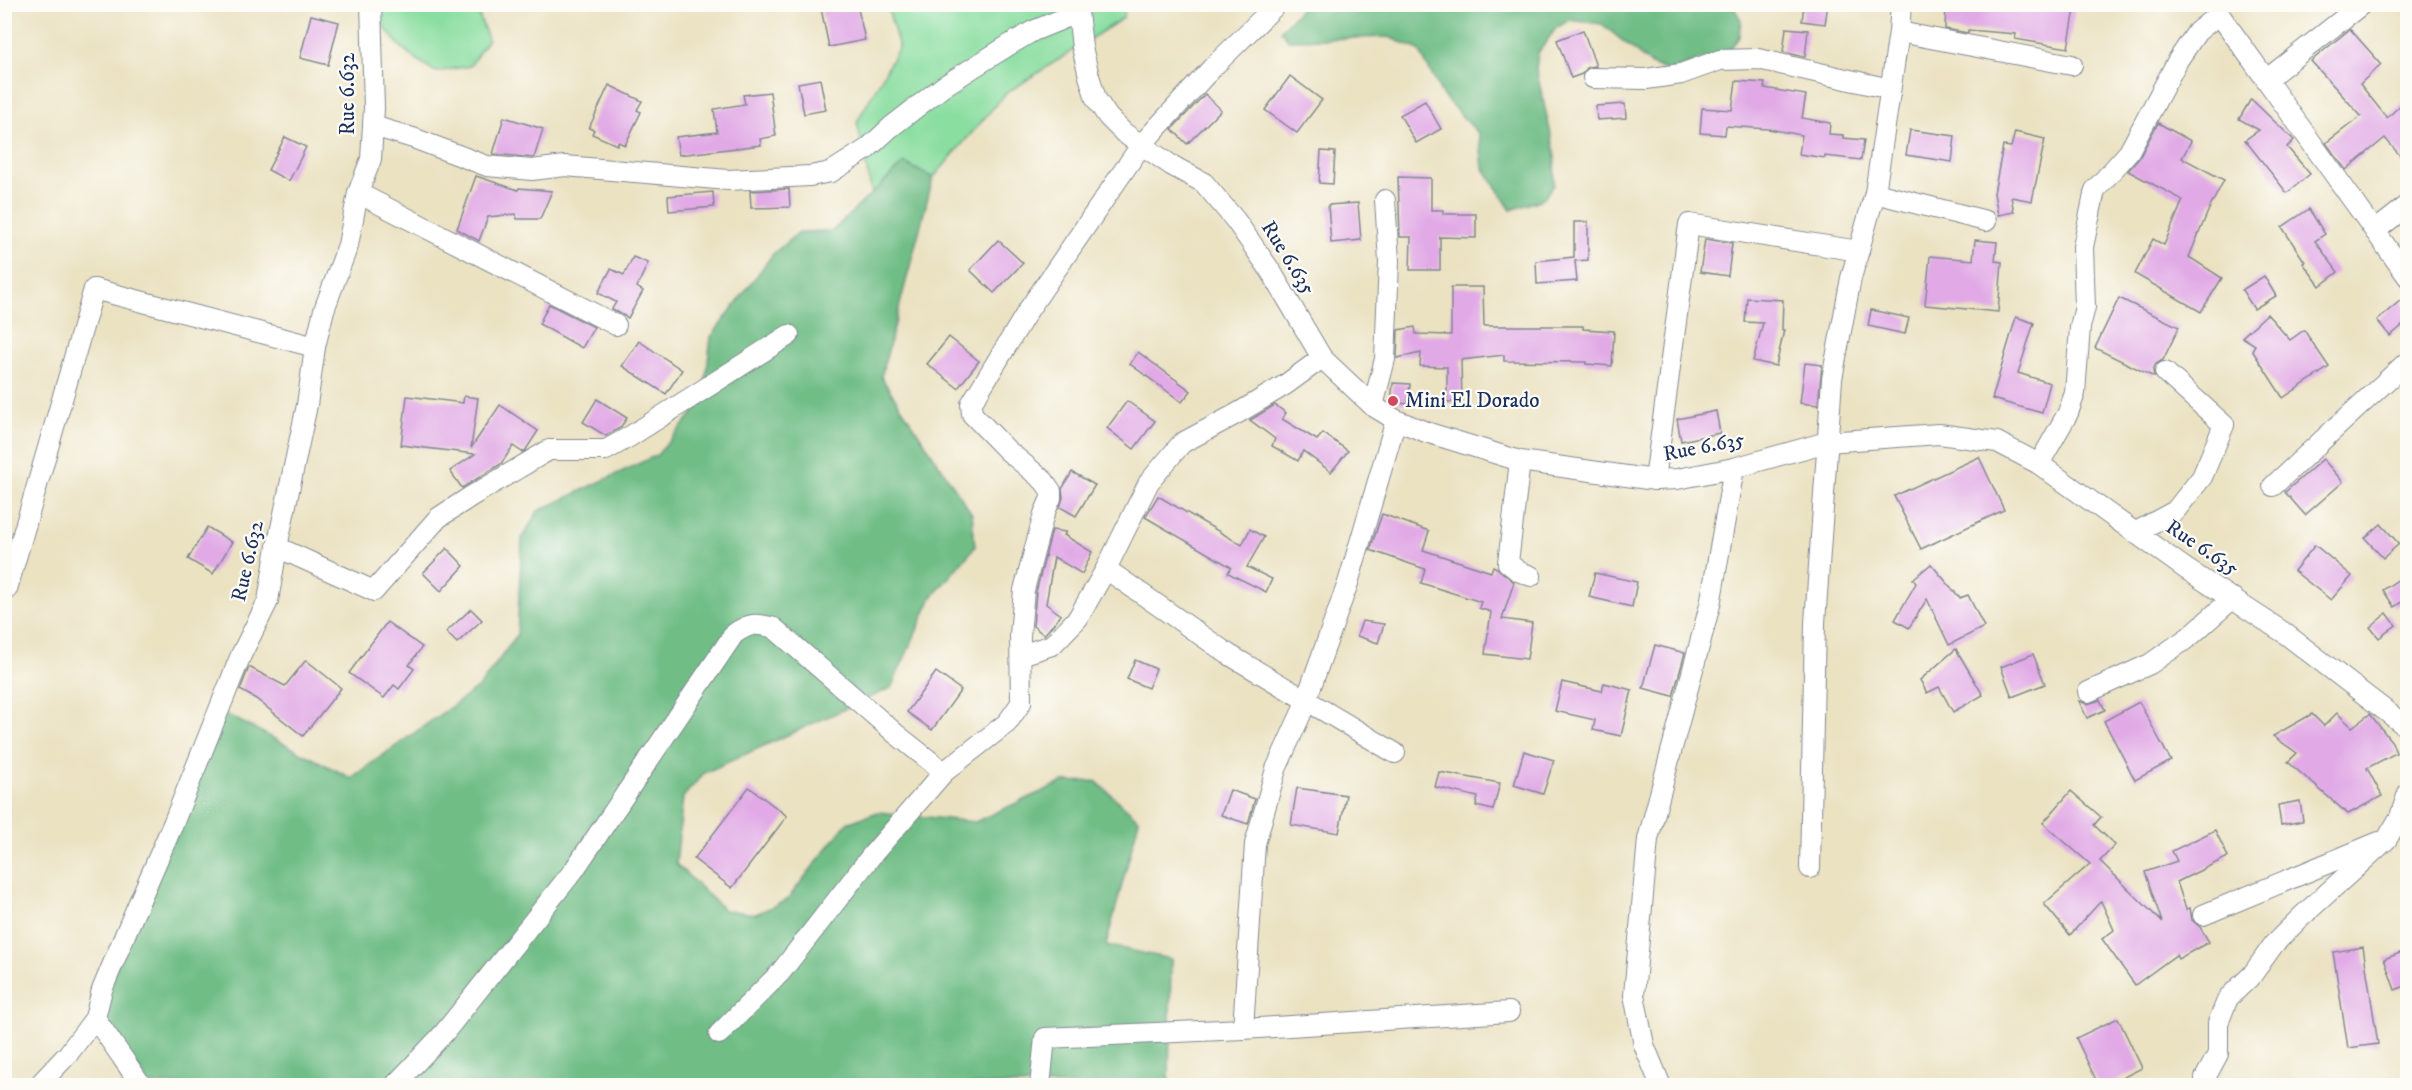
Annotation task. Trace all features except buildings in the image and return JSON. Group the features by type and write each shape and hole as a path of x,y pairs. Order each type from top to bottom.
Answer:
{"street":[{"name":"Rue 6.632","path":"38,1086 68,1054 95,1018 102,990 118,950 173,824 241,655 268,601 307,405 315,347 324,310 348,245 357,193 371,159 373,126 371,4"},
{"path":"719,1034 780,973 872,855 944,772 1007,723 1021,703 1024,590 1044,514 1051,498 1051,491 1044,481 1007,450 972,414 971,404 1029,309 1142,144 1212,68 1277,4"},
{"path":"1810,868 1815,623 1832,380 1839,333 1875,193 1899,32 1900,4"},
{"path":"2267,79 2362,4"},
{"path":"373,126 413,138 487,166 532,170 566,166 728,180 810,176 831,172 867,149 891,127 944,86 1033,31 1077,9"},
{"name":"Rue 6.635","path":"1077,9 1082,47 1096,99 1108,117 1124,133 1171,165 1204,183 1272,273 1322,358 1373,406 1396,420 1426,432 1521,461 1655,480 1677,479 1734,468 1827,442 1939,434 1997,442 2038,464 2187,569 2283,632 2408,728"},
{"path":"2038,464 2068,413 2074,393 2080,327 2085,307 2083,247 2095,190 2129,152 2178,60 2197,32 2217,9 2408,277"},
{"path":"1899,32 2072,64"},
{"path":"1593,78 1646,79 1681,74 1720,60 1758,59 1890,89"},
{"path":"357,193 616,325"},
{"path":"1875,193 1986,221"},
{"path":"1373,406 1385,359 1389,261 1385,200"},
{"path":"2375,231 2408,205"},
{"path":"1655,480 1689,224 1859,252"},
{"path":"4,589 7,589 94,289 315,347"},
{"path":"277,547 374,591 438,518 470,497 549,450 606,450 789,335"},
{"path":"1021,655 1052,645 1078,618 1106,569 1149,482 1182,443 1285,385 1322,358"},
{"path":"2273,486 2408,361"},
{"path":"2136,532 2175,511 2202,477 2224,425 2165,372"},
{"path":"1243,1029 1255,844 1276,769 1306,699 1348,583 1396,420"},
{"path":"1521,461 1508,563 1518,572 1531,576"},
{"path":"1661,1086 1644,1045 1634,995 1648,838 1710,605 1734,468"},
{"path":"1106,569 1228,654 1395,753"},
{"path":"2088,692 2150,664 2189,637 2233,598"},
{"path":"394,1086 444,1033 574,870 734,634 746,626 756,623 774,628 896,734 944,772"},
{"path":"2205,1086 2205,1078 2218,1054 2218,1023 2228,998 2252,975 2274,944 2294,924 2387,839 2400,817 2408,793"},
{"path":"2204,915 2387,839"},
{"path":"1040,1086 1045,1038 1243,1029 1509,1012"},
{"path":"95,1018 142,1086"}],"green space":[{"path":"1305,4 1732,4 1741,20 1739,37 1729,50 1669,71 1652,65 1602,24 1569,20 1556,28 1538,53 1536,69 1555,152 1554,185 1543,199 1511,210 1483,167 1479,134 1443,96 1419,50 1389,37 1288,40 1281,30"},
{"path":"372,5 475,5 488,39 470,66 436,72 398,44"},
{"path":"887,5 1126,5 1123,18 1005,94 933,178 904,163 872,194 857,122 899,47"},
{"path":"904,163 933,178 881,377 972,514 975,547 932,597 891,688 704,773 683,797 676,864 724,910 756,914 787,900 847,823 878,812 975,822 1063,782 1096,781 1139,820 1106,945 1171,959 1169,1085 124,1085 95,1018 220,711 351,778 480,686 517,635 522,538 538,511 657,455 703,402 711,337 773,254 799,232 832,231"}],"place":[{"name":"Mini El Dorado","path":"1393,401"}]}
